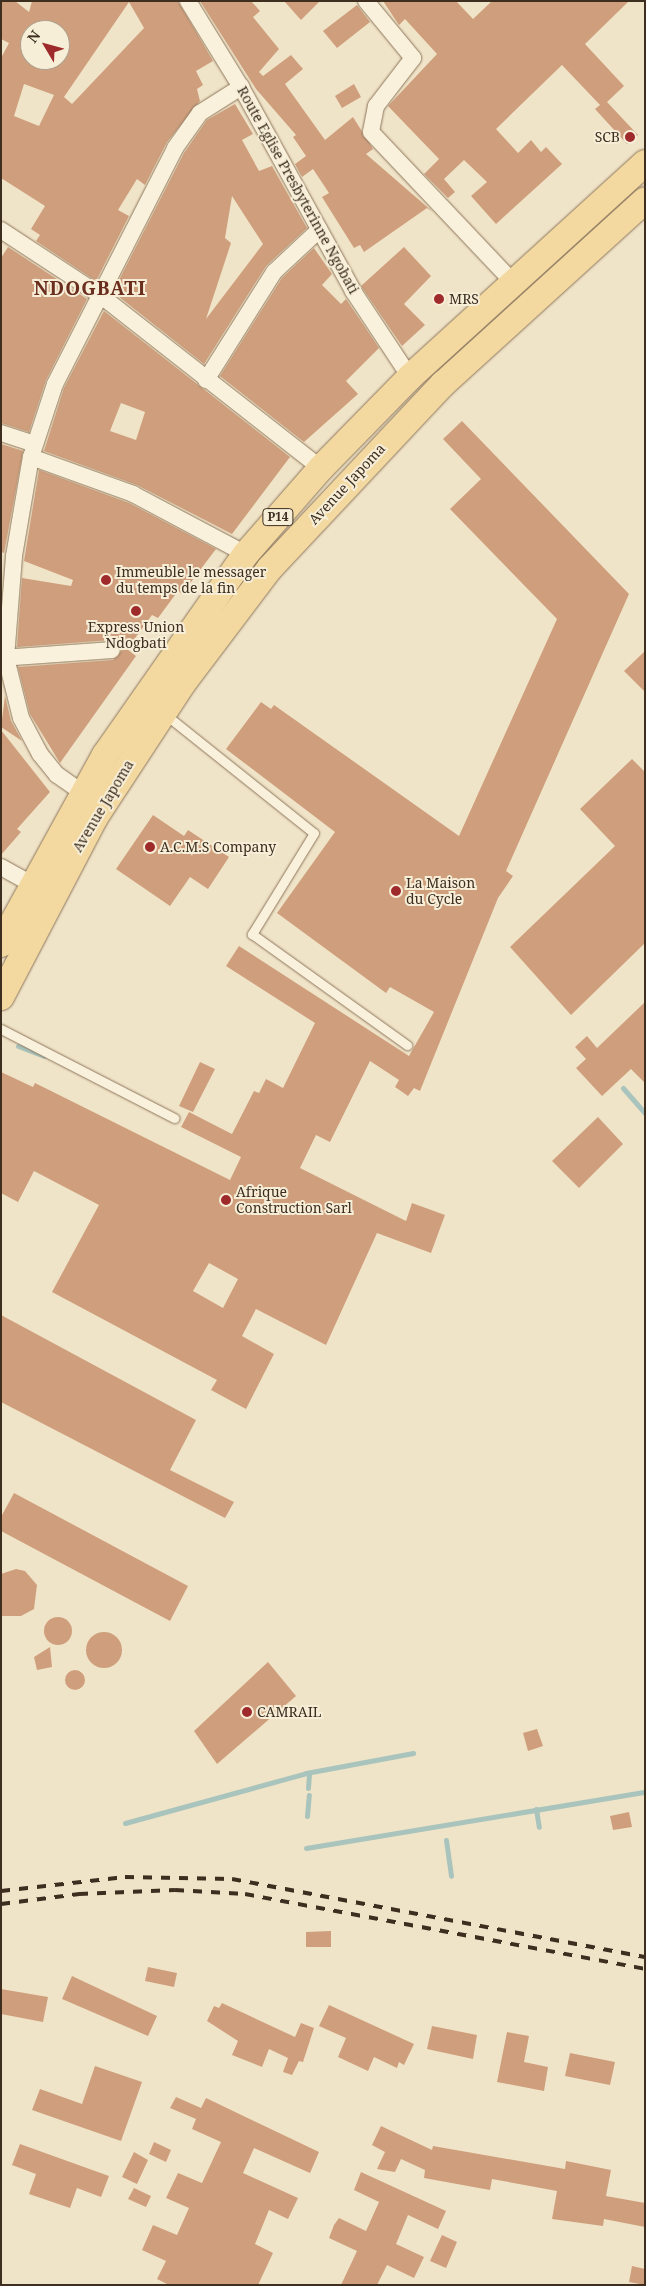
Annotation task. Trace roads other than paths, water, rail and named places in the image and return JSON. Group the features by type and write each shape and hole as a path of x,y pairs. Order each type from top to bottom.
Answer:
{"main road":[{"name":"Avenue Japoma","path":"1,944 83,793 184,637 246,554 321,468 417,370 512,281 645,163"},
{"name":"Avenue Japoma","path":"1,996 94,818 164,713 270,568 443,384 645,200"},
{"path":"569,230 589,251"},
{"path":"417,370 443,384"}],"street":[{"name":"Route Eglise Presbyterinne Ngobati","path":"188,1 241,87 319,230 417,370"},
{"path":"366,1 414,58 376,106 371,132 512,281"},
{"path":"83,793 56,774 40,754 20,718 4,658 11,583 32,451 55,384 192,122 241,87"},
{"path":"1,230 100,295 206,380 321,468"},
{"path":"206,380 274,272 319,230"},
{"path":"1,433 32,451 133,494 246,554"},
{"path":"4,658 112,650"},
{"path":"1,867 32,884"}],"lane":[{"path":"164,713 314,833 252,934 407,1045"},
{"path":"1,1029 174,1118"}],"waterway":[{"path":"18,1046 44,1056"},
{"path":"623,1088 645,1113"},
{"path":"125,1823 306,1773 413,1753"},
{"path":"308,1788 309,1773"},
{"path":"306,1848 645,1792"},
{"path":"307,1816 309,1795"},
{"path":"536,1809 539,1827"},
{"path":"446,1840 451,1876"}],"railway":[{"path":"1,1891 125,1877 232,1879 645,1957"},
{"path":"1,1904 79,1894 175,1890 245,1894 645,1969"}],"place":[{"name":"SCB","path":"630,137"},
{"name":"MRS","path":"439,299"},
{"name":"Immeuble le messager du temps de la fin","path":"106,580"},
{"name":"Express Union Ndogbati","path":"136,611"},
{"name":"A.C.M.S Company","path":"150,847"},
{"name":"La Maison du Cycle","path":"396,891"},
{"name":"Afrique Construction Sarl","path":"226,1200"},
{"name":"CAMRAIL","path":"247,1712"}],"district":[{"name":"NDOGBATI","path":"90,289"}]}
